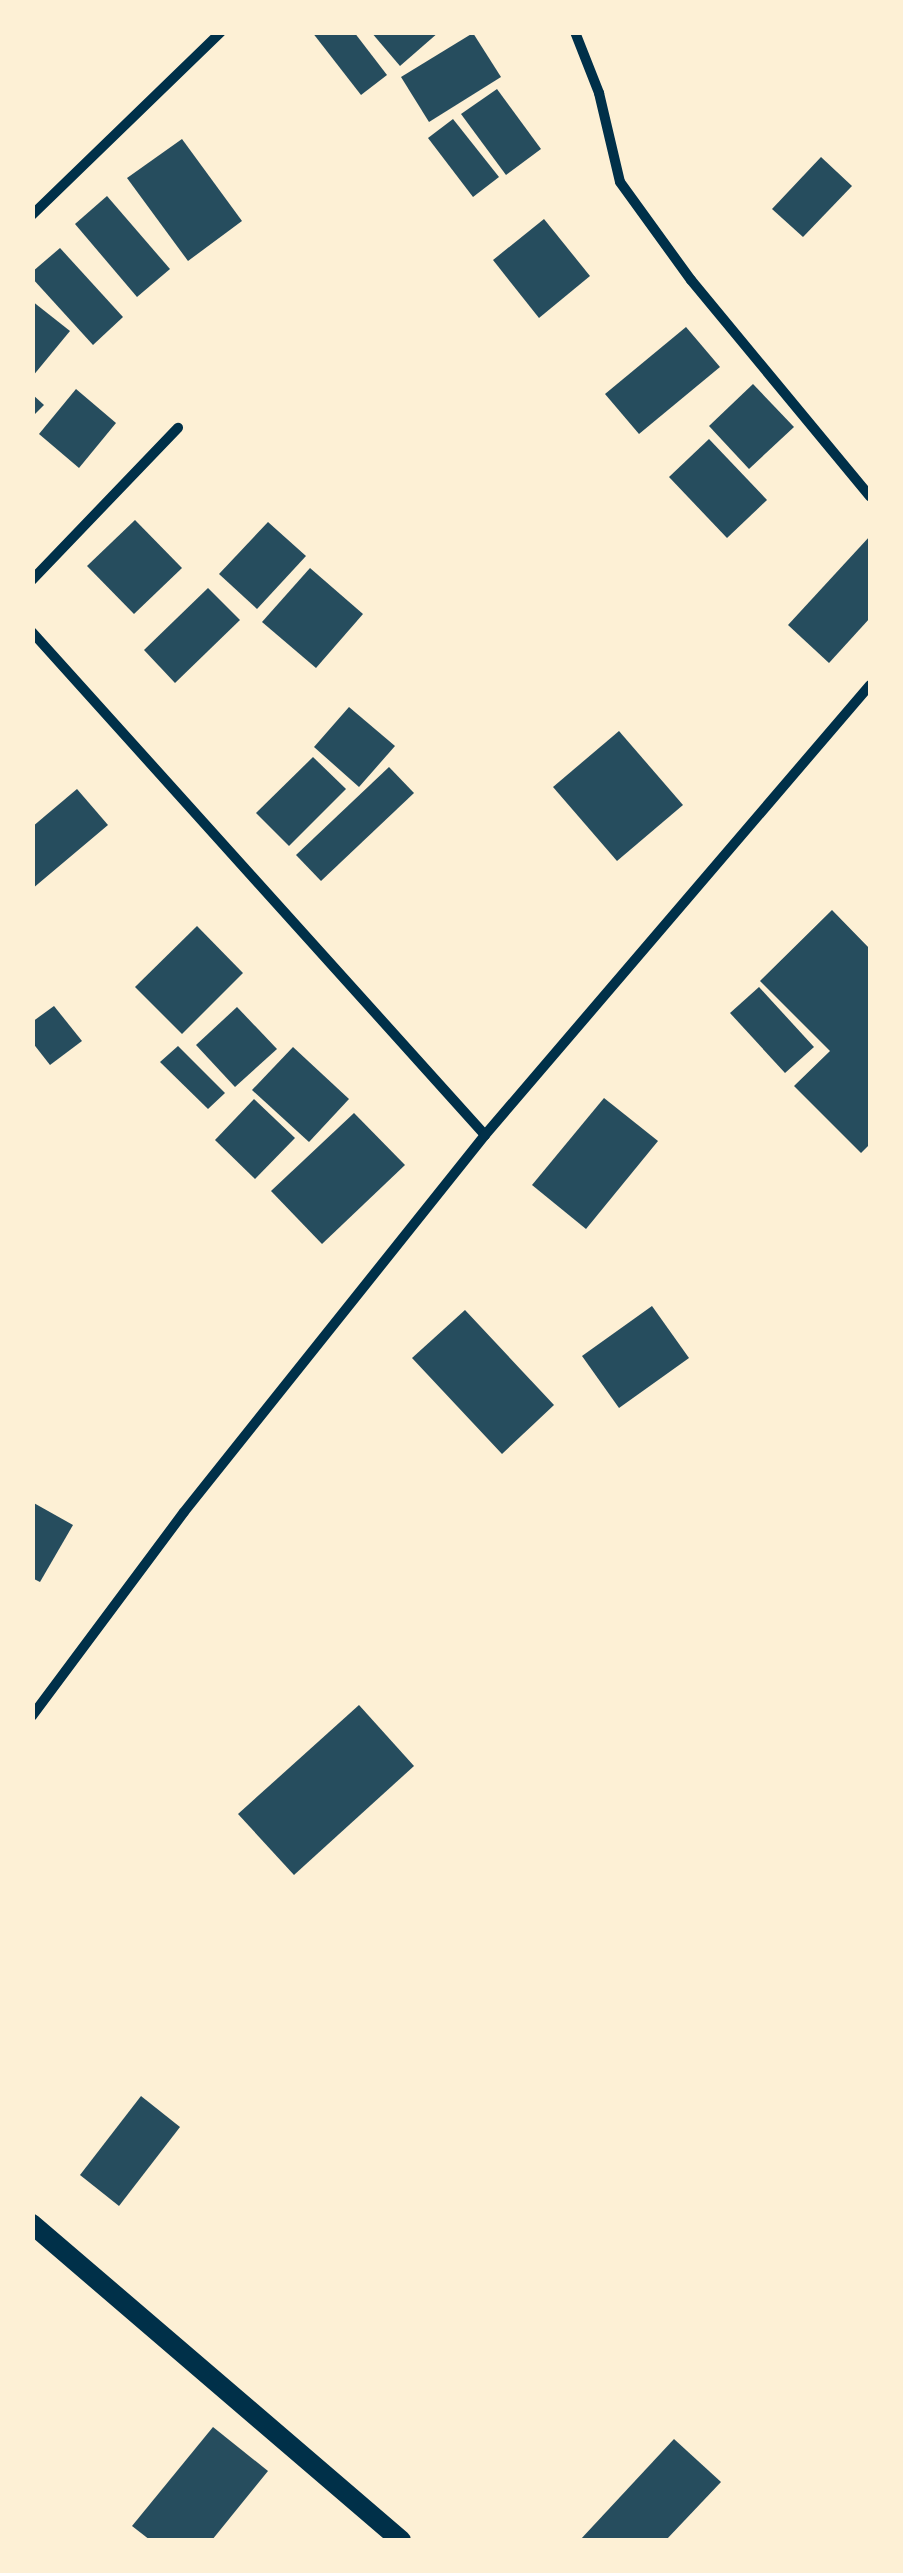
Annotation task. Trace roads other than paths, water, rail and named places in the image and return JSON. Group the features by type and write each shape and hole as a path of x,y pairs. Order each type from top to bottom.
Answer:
{"main road":[{"path":"32,2224 401,2540"}],"street":[{"path":"32,215 221,32"},
{"path":"575,32 599,93 620,182 691,280 870,496"},
{"path":"32,580 178,428"},
{"path":"32,632 485,1135"},
{"path":"32,1716 184,1512 485,1135 870,685"}]}
